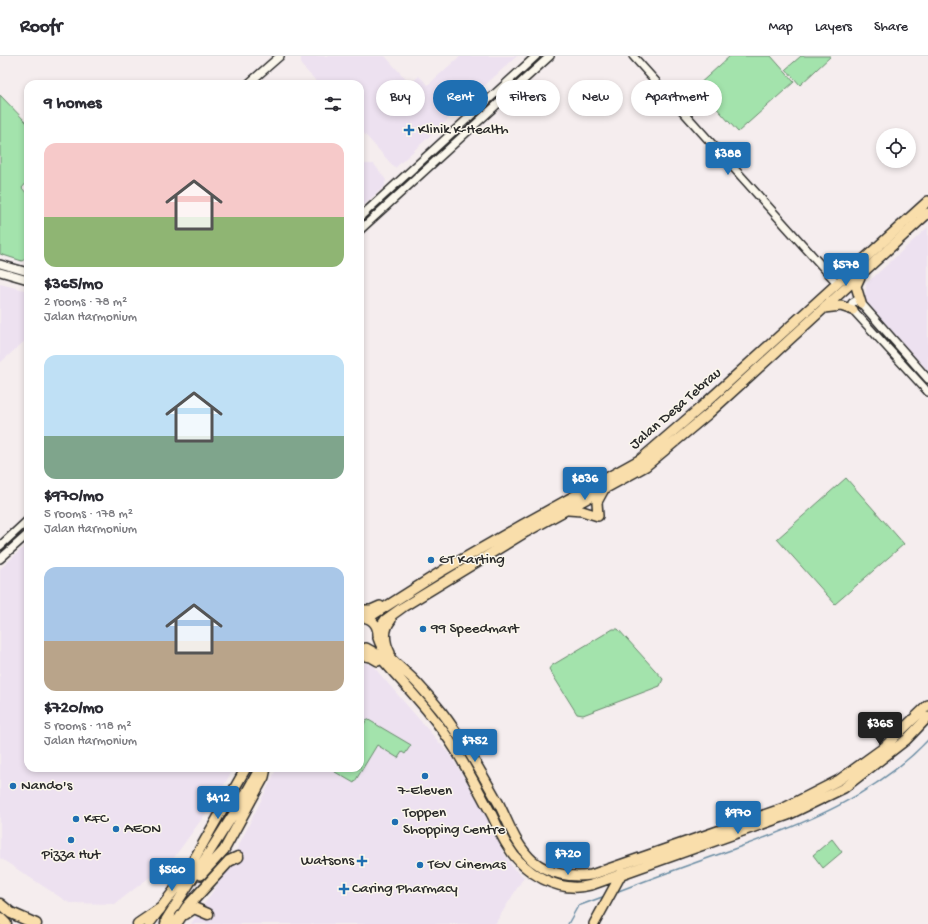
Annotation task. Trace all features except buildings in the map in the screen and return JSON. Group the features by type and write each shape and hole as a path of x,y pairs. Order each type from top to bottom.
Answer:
{"highway":[{"path":"178,920 230,861 238,857"},
{"path":"0,904 11,913 36,924"},
{"path":"178,920 194,908 208,914"},
{"path":"138,924 160,909"},
{"path":"0,918 6,924"}],"main road":[{"name":"Jalan Desa Tebrau","path":"364,650 373,644 385,620 401,603 515,529 641,459 690,418 928,201"},
{"name":"Jalan Desa Tebrau","path":"364,618 401,603 526,532 637,472 670,446 928,213"},
{"path":"861,303 856,286 862,272"},
{"path":"824,308 841,306 853,310"},
{"path":"567,510 582,511 598,516 597,502 603,491"},
{"path":"364,610 371,610 401,603"},
{"path":"401,603 386,626 385,639 390,652 441,711 464,743 503,813 518,844 531,858 553,872 570,876 591,875 784,808 839,780 882,749 928,705"},
{"path":"364,618 374,623 380,645 386,654 412,678"},
{"path":"364,652 374,658 395,679 402,683 438,725 455,749 493,817 506,845 522,865 536,875 558,885 568,887 583,887 788,815 844,788 906,740 928,717"},
{"path":"149,924 184,877 244,772"},
{"path":"166,921 240,804 258,772"},
{"path":"192,881 201,875 224,850 264,777 265,772"},
{"path":"594,924 619,875 621,865"},
{"path":"586,924 608,895"}],"street":[{"path":"253,80 280,56"},
{"path":"510,80 536,56"},
{"path":"524,80 550,56"},
{"path":"633,56 837,283"},
{"path":"364,213 496,93"},
{"path":"364,226 496,106"},
{"path":"0,264 24,271"},
{"path":"0,272 24,279"},
{"path":"928,379 861,303 857,300 852,303 851,306 853,310 928,392"},
{"path":"0,546 24,524"},
{"path":"0,559 24,538"}],"shaded area":[{"path":"301,56 385,56 406,80 376,80 376,116 425,116 425,82 428,85 433,80 433,116 452,116 395,168 364,133 364,80 315,80 301,65"},
{"path":"460,56 517,56 488,83 488,80 434,80"},
{"path":"419,76 423,80 414,80"},
{"path":"364,164 374,164 386,180 384,187 364,204"},
{"path":"928,227 928,371 865,301 866,284"},
{"path":"0,284 24,290 24,342 0,363"},
{"path":"24,547 24,772 232,772 214,802 173,859 115,904 69,903 0,858 0,569"},
{"path":"364,663 372,665 451,756 481,806 503,852 513,868 524,877 495,924 191,924 225,873 275,772 364,772"}],"green space":[{"path":"730,56 771,56 794,82 738,132 722,114 722,80 704,80"},
{"path":"801,56 831,56 800,85 786,69"},
{"path":"0,95 24,120 24,186 22,188 24,190 24,260 22,261 0,254"},
{"path":"846,478 904,544 835,604 777,539"},
{"path":"613,629 618,629 663,679 660,686 583,715 577,714 549,669 551,666"},
{"path":"367,719 411,745 405,754 402,752 398,758 377,745 364,766 364,724"},
{"path":"335,772 361,772 354,783"},
{"path":"832,839 842,852 823,868 813,855"}],"waterway":[{"path":"616,892 786,829 837,806 862,793 885,777 907,760 928,740"},
{"path":"568,924 578,906 605,896"}],"place":[{"name":"Klinik K-Health","path":"409,130"},
{"name":"GT Karting","path":"431,560"},
{"name":"99 Speedmart","path":"423,629"},
{"name":"7-Eleven","path":"425,776"},
{"name":"Nando's","path":"13,786"},
{"name":"KFC","path":"76,819"},
{"name":"Toppen Shopping Centre","path":"395,822"},
{"name":"AEON","path":"116,829"},
{"name":"Pizza Hut","path":"71,840"},
{"name":"Watsons","path":"362,861"},
{"name":"TGV Cinemas","path":"420,865"},
{"name":"Caring Pharmacy","path":"344,889"}]}
